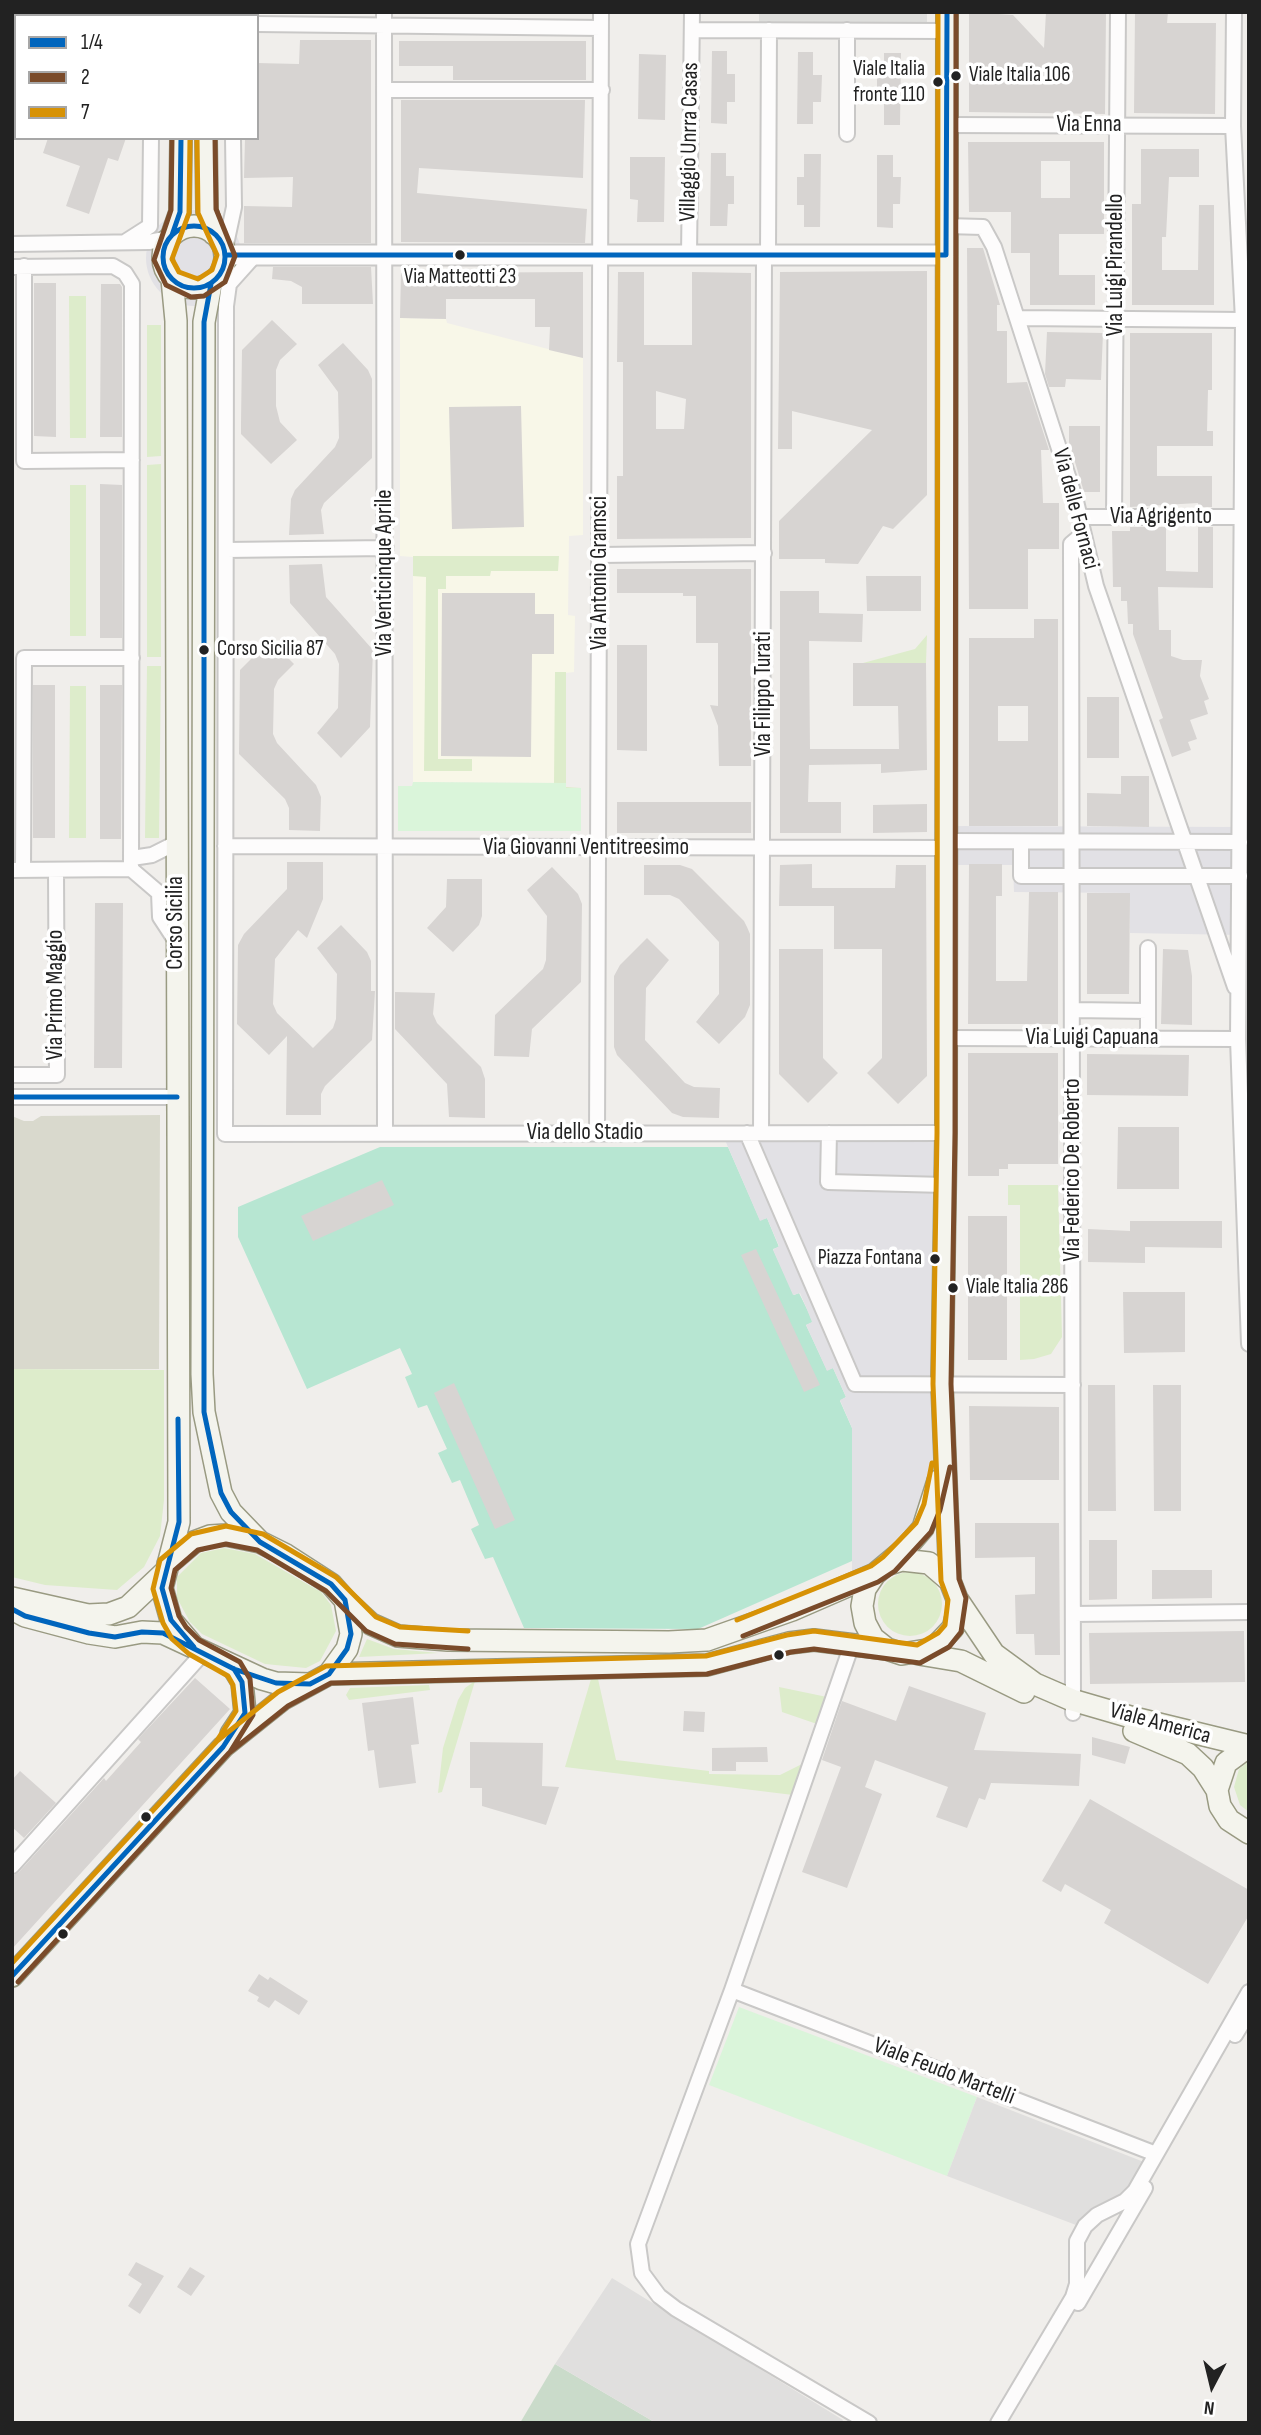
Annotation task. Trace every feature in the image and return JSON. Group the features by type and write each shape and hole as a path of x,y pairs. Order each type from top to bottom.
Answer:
{"main road":[{"path":"12,1976 223,1747 283,1699 329,1674 707,1665 789,1643 814,1640 887,1649 902,1654 919,1654 933,1649 949,1634 957,1614 943,1458 942,1384 946,1133 947,22"},
{"path":"181,140 180,212 163,259 172,279 191,288 211,284 224,266 221,246 207,211 206,140"},
{"path":"171,237 193,226 221,246"},
{"name":"Corso Sicilia","path":"165,1569 179,1522 176,321 172,279"},
{"name":"Corso Sicilia","path":"211,284 204,322 204,1412 221,1493 231,1512 260,1542"},
{"path":"887,1649 873,1638 864,1623 862,1606 865,1589 923,1528 932,1507 943,1458"},
{"path":"12,1598 88,1615 109,1614 128,1607 194,1542 210,1536 226,1535 260,1542 331,1584 372,1624 398,1636 448,1640 707,1640 792,1610 902,1560 929,1563 953,1590"},
{"path":"165,1569 164,1603 171,1620 198,1650"},
{"name":"Viale America","path":"953,1590 994,1654 1072,1707 1249,1746"},
{"path":"329,1674 347,1649 351,1634 345,1600"},
{"path":"12,1609 25,1616 89,1633 115,1637 142,1632 163,1633 234,1669 276,1683 310,1684"},
{"name":"Viale America","path":"919,1654 961,1661 1170,1744 1203,1768 1217,1790 1220,1806 1229,1820 1249,1833"},
{"path":"223,1747 245,1713 242,1682 234,1669"},
{"path":"1217,1790 1226,1763 1249,1746"}],"street":[{"name":"Via Antonio Gramsci","path":"597,1133 601,12"},
{"name":"Villaggio Unrra Casas","path":"689,255 692,12"},
{"name":"Via Luigi Pirandello","path":"1114,517 1118,12"},
{"path":"1234,12 1233,126 1243,320 1238,1039 1249,1344"},
{"path":"259,24 384,19 601,28"},
{"name":"Via Venticinque Aprile","path":"384,19 384,1133"},
{"name":"Villaggio Unrra Casas","path":"692,30 847,30 947,22"},
{"name":"Via Filippo Turati","path":"754,1133 763,849 769,30"},
{"path":"847,30 847,134"},
{"path":"384,89 602,90"},
{"name":"Via Enna","path":"946,125 1233,126"},
{"path":"122,243 150,226 151,140"},
{"path":"233,140 233,207 221,246 255,255 946,256"},
{"name":"Via delle Fornaci","path":"946,226 983,227 994,247 1080,517 1096,586 1238,997"},
{"path":"12,244 122,243 171,237"},
{"path":"225,1051 226,306 229,284 255,255"},
{"path":"132,460 24,460 18,267 113,266 125,272 132,284 132,460 132,658 131,864 159,893 159,917 177,943"},
{"path":"1018,318 1243,320"},
{"name":"Via Agrigento","path":"1080,517 1243,517"},
{"name":"Via Federico De Roberto","path":"1072,1707 1071,544 1083,534"},
{"path":"226,550 386,548"},
{"path":"600,555 764,553"},
{"path":"132,658 24,658 18,870 131,864 176,843"},
{"path":"204,780 226,811"},
{"path":"1021,842 1021,876 1240,876"},
{"name":"Via Giovanni Ventitreesimo","path":"225,846 763,849 1021,842 1240,842"},
{"name":"Via Primo Maggio","path":"12,1075 57,1075 56,870"},
{"path":"203,932 225,904"},
{"path":"1148,948 1148,1038"},
{"path":"1072,1010 1148,1011"},
{"path":"203,1017 225,1051"},
{"name":"Via Luigi Capuana","path":"946,1038 1238,1039"},
{"name":"Via dello Stadio","path":"225,1051 225,1134 946,1133"},
{"path":"12,1097 177,1097"},
{"path":"754,1133 855,1384 1073,1385"},
{"path":"830,1133 828,1182 945,1185"},
{"path":"1073,1615 1249,1612"},
{"path":"852,1644 732,1990 638,2244 642,2273 659,2296 676,2309 869,2423"},
{"path":"12,1866 198,1650"},
{"name":"Viale Feudo Martelli","path":"732,1990 1156,2154"},
{"path":"998,2423 1073,2297 1077,2284 1077,2241 1085,2226 1097,2215 1125,2201 1135,2192 1249,1992"},
{"path":"1007,2423 1249,2012"}],"shaded area":[{"path":"759,12 927,12 927,25 759,23"},
{"path":"194,210 212,214 228,224 238,240 242,258 238,276 228,292 212,302 194,306 176,302 160,292 150,276 146,258 150,240 160,224 176,214"},
{"path":"400,318 446,319 447,323 583,358 583,535 569,536 568,615 575,616 574,672 566,673 566,783 413,782 413,557 400,556"},
{"path":"946,826 1240,827 1239,935 1130,933 1129,893 1014,892 1013,865 946,865"},
{"path":"160,1115 159,1369 12,1369 12,1116 33,1121 41,1116"},
{"name":"Piazza Fontana","path":"722,1133 946,1133 943,1458 923,1528 852,1582 852,1428 840,1400 846,1397 833,1368 827,1371 806,1325 812,1322 800,1293 793,1295 773,1250 779,1246 767,1218 760,1221"},
{"path":"977,2097 1144,2162 1125,2192 1092,2208 1076,2225 947,2176"},
{"path":"612,2278 843,2420 841,2423 656,2423 555,2364"}],"green space":[{"path":"69,296 86,296 86,438 70,438"},
{"path":"147,325 161,325 161,456 147,457"},
{"path":"161,464 161,657 147,657 147,465"},
{"path":"70,485 86,485 86,636 70,636"},
{"path":"413,556 559,556 558,571 491,571 490,576 446,576 446,589 438,589 438,759 472,759 472,771 424,771 426,577 413,576"},
{"path":"927,635 926,663 863,663 915,649"},
{"path":"147,666 161,666 159,838 145,838"},
{"path":"555,672 566,672 566,787 581,788 581,831 561,783 554,783"},
{"path":"70,686 86,686 86,838 69,838"},
{"path":"413,782 566,783 566,788 581,788 581,831 398,831 398,786 412,786"},
{"path":"380,1147 728,1147 760,1220 767,1218 779,1247 773,1249 794,1295 799,1293 813,1322 806,1325 827,1370 833,1368 846,1397 840,1401 852,1428 852,1561 698,1629 524,1628 493,1557 485,1559 471,1529 479,1525 460,1480 452,1483 438,1453 447,1449 427,1405 418,1408 405,1377 412,1374 400,1348 307,1389 238,1237 238,1207"},
{"path":"1008,1185 1058,1185 1062,1337 1051,1354 1034,1359 1020,1360 1020,1205 1008,1205"},
{"path":"12,1369 164,1370 164,1500 160,1536 144,1567 117,1590 45,1585 12,1577"},
{"path":"224,1548 255,1554 321,1592 331,1605 336,1631 320,1661 306,1668 265,1664 202,1634 190,1622 177,1598 177,1577 201,1553"},
{"path":"910,1572 928,1578 936,1586 942,1604 936,1622 928,1630 910,1636 892,1630 884,1622 878,1604 884,1586 892,1578"},
{"path":"367,1639 394,1649 439,1653 359,1657"},
{"path":"591,1679 598,1679 616,1760 709,1771 709,1774 780,1775 804,1763 793,1795 565,1767"},
{"path":"475,1681 442,1792 438,1793 443,1748 458,1700 465,1688"},
{"path":"429,1685 430,1690 349,1700 346,1695 350,1688"},
{"path":"779,1687 827,1697 817,1724 782,1712"},
{"path":"1249,1761 1249,1812 1240,1805 1234,1787 1239,1769"},
{"path":"739,2007 977,2097 947,2176 709,2085"},
{"path":"555,2364 656,2423 520,2423"}],"building":[{"path":"969,12 1013,15 1044,48 1046,12 1106,12 1105,114 969,112"},
{"path":"1135,12 1168,12 1167,23 1216,23 1215,114 1134,113"},
{"path":"300,40 371,40 371,243 244,243 244,206 292,207 293,177 244,178 245,140 259,140 259,63 299,64"},
{"path":"399,41 586,41 586,80 453,80 453,66 399,66"},
{"path":"712,51 727,51 727,74 735,74 735,102 727,102 727,124 711,123"},
{"path":"798,52 813,52 813,75 822,75 821,102 813,102 813,124 797,124"},
{"path":"884,53 901,53 900,125 884,125 884,102 877,103 877,76 884,76"},
{"path":"639,54 666,55 665,120 638,119"},
{"path":"401,100 585,100 583,178 419,168 417,193 587,209 585,243 401,242"},
{"path":"47,140 125,140 118,161 108,158 89,214 66,206 80,166 43,153"},
{"path":"968,142 1104,142 1104,234 1059,234 1059,275 1095,275 1095,305 1030,305 1030,253 1011,253 1011,212 969,212","holes":["1041,161 1070,161 1070,198 1041,198"]},
{"path":"1141,149 1199,149 1199,177 1169,177 1166,237 1162,237 1162,270 1198,270 1199,205 1214,205 1214,305 1132,305 1132,204 1141,204"},
{"path":"711,153 726,153 726,176 734,176 734,204 728,204 727,226 710,226"},
{"path":"804,154 821,154 820,227 804,227 804,205 797,205 797,177 804,177"},
{"path":"877,155 893,155 893,177 901,177 900,204 893,204 893,228 877,227"},
{"path":"630,157 665,157 664,222 637,222 638,200 630,199"},
{"path":"967,248 983,248 1000,305 997,305 997,331 1007,331 1007,383 1027,382 1049,450 1041,450 1043,503 1059,503 1059,549 1028,549 1028,609 969,609"},
{"path":"273,267 371,267 373,304 302,304 302,287 291,281 272,279"},
{"path":"927,271 927,495 893,529 883,526 858,564 825,563 825,559 779,559 779,521 872,430 792,411 792,449 778,449 780,272"},
{"path":"583,272 583,358 549,350 550,327 535,327 535,299 446,299 446,319 400,318 401,273"},
{"path":"618,272 644,272 644,345 692,345 692,272 751,273 751,538 617,539 617,476 623,476 623,362 617,362","holes":["656,391 686,399 684,429 656,429"]},
{"path":"34,283 56,283 56,437 34,436"},
{"path":"101,284 120,284 122,287 122,437 100,437"},
{"path":"272,320 297,344 280,360 276,370 276,406 280,422 297,440 271,464 241,434 241,423 242,350"},
{"path":"1047,332 1103,333 1101,380 1066,379 1065,387 1049,387 1045,374"},
{"path":"1130,333 1212,333 1212,390 1208,390 1207,431 1213,431 1213,446 1157,446 1157,476 1212,476 1212,507 1198,507 1198,503 1130,507"},
{"path":"343,343 368,370 372,379 372,458 324,503 321,510 324,534 289,535 291,499 295,490 335,447 339,438 338,392 318,365"},
{"path":"521,406 524,527 452,529 449,407"},
{"path":"1069,426 1100,426 1100,492 1084,492 1069,442"},
{"path":"100,484 122,485 122,638 100,638"},
{"path":"1130,527 1166,527 1166,571 1198,572 1198,527 1213,527 1213,588 1158,587 1159,630 1171,630 1171,656 1183,660 1202,660 1200,676 1209,699 1204,701 1208,714 1190,720 1197,739 1188,742 1191,750 1172,757 1159,720 1163,718 1133,634 1133,624 1128,624 1127,601 1121,601 1121,587 1113,587 1112,531 1130,531"},
{"path":"322,564 326,597 373,650 370,727 341,758 317,733 338,708 339,664 335,654 290,603 289,565"},
{"path":"617,569 751,569 751,766 719,766 718,726 710,705 718,706 718,643 696,643 696,596 683,596 683,593 617,593"},
{"path":"866,576 921,576 921,611 867,611"},
{"path":"780,591 819,591 819,613 863,614 862,642 809,641 810,749 899,749 898,706 853,706 853,663 926,663 927,770 881,773 881,764 809,765 808,802 841,802 841,833 780,833"},
{"path":"442,593 535,593 535,614 554,614 554,654 532,654 531,757 441,756"},
{"path":"1034,619 1058,619 1058,826 969,826 969,638 1034,638","holes":["998,706 1028,706 1028,741 998,741"]},
{"path":"270,640 294,664 278,680 274,689 273,734 277,743 316,785 321,797 320,831 289,830 289,808 285,799 239,754 240,670"},
{"path":"617,645 647,645 647,751 617,750"},
{"path":"33,685 55,685 55,838 33,838"},
{"path":"100,685 122,685 121,839 100,839"},
{"path":"1087,697 1119,697 1119,758 1087,758"},
{"path":"1121,776 1149,776 1149,827 1087,826 1087,793 1121,794"},
{"path":"617,802 751,802 751,833 617,833"},
{"path":"927,804 927,832 873,833 873,805"},
{"path":"287,862 323,862 323,899 307,938 298,930 275,959 273,1004 277,1013 313,1048 333,1028 336,1019 337,974 317,948 341,925 367,952 371,961 371,991 375,991 372,1040 325,1086 321,1094 321,1115 286,1115 287,1036 269,1055 237,1024 238,945 244,934 287,889"},
{"path":"812,864 812,888 895,888 896,865 926,865 927,1076 898,1104 867,1073 882,1058 882,949 834,949 834,906 779,906 780,865"},
{"path":"969,864 1002,864 1002,896 996,896 996,981 1027,981 1029,892 1058,892 1058,1024 968,1024"},
{"path":"644,865 680,865 692,869 744,921 750,934 750,1005 745,1017 719,1044 696,1022 719,994 719,942 679,899 670,895 644,895"},
{"path":"552,867 578,894 582,904 581,982 532,1029 529,1057 494,1056 495,1015 543,969 546,960 547,916 527,890"},
{"path":"447,879 482,879 482,916 479,925 453,952 427,928 446,907"},
{"path":"1087,893 1130,893 1129,994 1087,994"},
{"path":"95,903 123,903 122,1068 94,1068"},
{"path":"647,938 669,960 646,988 645,1040 685,1083 694,1087 720,1088 719,1118 683,1117 672,1113 617,1055 614,1047 614,976 620,965"},
{"path":"779,949 823,949 823,1058 838,1073 808,1103 779,1074"},
{"path":"1163,949 1188,950 1192,976 1192,1025 1161,1024"},
{"path":"395,992 435,993 433,1014 437,1023 481,1067 485,1079 485,1118 449,1117 447,1084 395,1029"},
{"path":"968,1053 1058,1053 1058,1164 1008,1164 1008,1169 999,1169 999,1176 968,1176"},
{"path":"1087,1054 1189,1055 1188,1096 1087,1095"},
{"path":"1118,1127 1179,1127 1179,1189 1117,1189"},
{"path":"382,1180 394,1205 313,1241 301,1216"},
{"path":"968,1216 1007,1216 1007,1360 968,1360"},
{"path":"1130,1221 1222,1221 1222,1248 1145,1247 1145,1263 1088,1262 1088,1229 1130,1231"},
{"path":"756,1249 820,1385 804,1392 741,1255"},
{"path":"1123,1292 1185,1292 1185,1352 1124,1353"},
{"path":"454,1383 515,1520 495,1529 434,1393"},
{"path":"1088,1385 1115,1385 1116,1511 1088,1511"},
{"path":"1153,1385 1181,1385 1181,1511 1154,1511"},
{"path":"969,1406 1059,1407 1059,1480 970,1480"},
{"path":"975,1523 1059,1523 1060,1655 1035,1655 1034,1634 1016,1634 1015,1595 1035,1594 1035,1557 975,1558"},
{"path":"1089,1540 1117,1540 1117,1599 1089,1600"},
{"path":"1152,1570 1212,1570 1212,1598 1152,1599"},
{"path":"1244,1631 1245,1682 1090,1684 1089,1633"},
{"path":"195,1678 230,1709 12,1949 12,1876 19,1872 104,1778 106,1781 141,1742 138,1739"},
{"path":"909,1686 986,1713 974,1750 1081,1754 1079,1786 991,1783 985,1800 979,1798 967,1828 936,1817 948,1787 875,1760 865,1787 882,1794 847,1888 802,1872 841,1767 822,1760 842,1701 896,1721"},
{"path":"413,1697 419,1744 411,1745 416,1783 379,1788 374,1750 368,1751 362,1703"},
{"path":"684,1711 705,1712 704,1732 683,1731"},
{"path":"1092,1737 1130,1747 1125,1764 1092,1755"},
{"path":"470,1742 543,1743 542,1786 559,1787 546,1825 482,1806 482,1788 470,1788"},
{"path":"767,1747 768,1762 736,1762 736,1771 712,1771 712,1748"},
{"path":"20,1771 56,1803 24,1838 12,1827 12,1780"},
{"path":"1090,1799 1249,1890 1249,1915 1208,1984 1104,1923 1111,1910 1065,1884 1061,1892 1042,1881"},
{"path":"259,1974 268,1980 270,1977 308,2001 299,2015 275,2000 269,2008 257,2001 259,1997 248,1991"},
{"path":"136,2262 164,2276 140,2314 128,2306 142,2284 128,2275"},
{"path":"190,2267 205,2276 191,2296 177,2287"}],"transit line":[{"name":"7","path":"12,1963 217,1741 278,1692 326,1666 706,1656 787,1635 814,1631 917,1645 938,1633 945,1625 948,1600 941,1581 933,1384 937,1133 938,12"},
{"name":"1/4","path":"226,255 946,255 947,12"},
{"name":"2","path":"18,1982 229,1753 288,1706 331,1683 707,1674 791,1652 814,1649 920,1663 949,1647 961,1632 966,1598 959,1579 951,1384 955,1133 956,12"},
{"name":"2","path":"172,140 171,210 154,260 166,285 191,297 204,296 225,282 235,256 216,209 215,140"},
{"name":"1/4","path":"172,235 180,212 181,140"},
{"name":"7","path":"190,140 189,213 172,259 179,272 198,279 212,270 217,255 198,213 197,140"},
{"name":"1/4","path":"194,226 206,228 216,235 223,245 225,257 223,269 216,279 206,286 194,288 182,286 172,279 165,269 163,257 165,245 172,235 182,228 194,226"},
{"name":"1/4","path":"12,1609 25,1616 89,1633 115,1637 142,1632 163,1633 234,1669 276,1683 310,1684 329,1674 347,1649 351,1634 345,1600 331,1584 260,1542 231,1512 221,1493 204,1412 204,322 211,284"},
{"name":"1/4","path":"12,1097 177,1097"},
{"name":"1/4","path":"178,1419 179,1522 162,1588 171,1620 194,1647"},
{"name":"7","path":"737,1620 871,1566 883,1557 916,1523 924,1504 932,1463"},
{"name":"2","path":"743,1636 878,1582 895,1571 931,1532 940,1510 950,1467"},
{"name":"7","path":"216,1742 236,1711 233,1685 228,1676 189,1654 172,1639 163,1623 153,1589 160,1560 191,1534 226,1526 263,1534 336,1577 376,1617 400,1627 468,1631"},
{"name":"2","path":"230,1752 253,1715 250,1679 240,1662 199,1640 186,1627 179,1616 171,1588 175,1570 198,1550 226,1544 257,1550 326,1591 366,1631 395,1644 468,1649"},
{"name":"1/4","path":"12,1976 223,1747 245,1713 242,1682 234,1669"}],"place":[{"name":"Viale Italia 106","path":"956,76"},
{"name":"Viale Italia fronte 110","path":"938,82"},
{"name":"Via Matteotti 23","path":"460,255"},
{"name":"Corso Sicilia 87","path":"204,650"},
{"name":"Piazza Fontana","path":"935,1259"},
{"name":"Viale Italia 286","path":"953,1288"}]}
